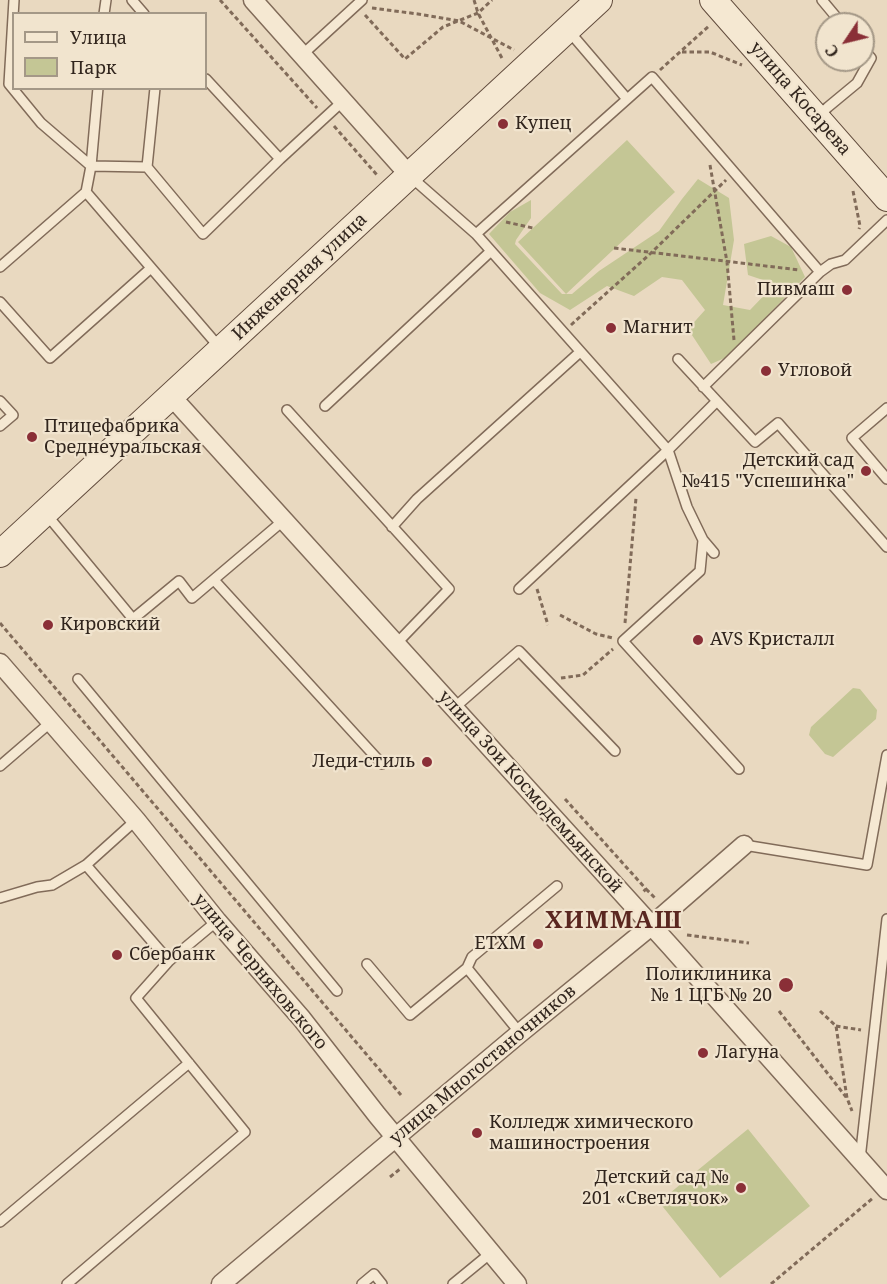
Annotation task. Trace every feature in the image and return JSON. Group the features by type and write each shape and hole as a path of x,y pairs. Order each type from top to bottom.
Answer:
{"street":[{"path":"253,0 410,176"},
{"name":"Инженерная улица","path":"0,555 599,0"},
{"name":"улица Косарева","path":"712,0 887,198"},
{"name":"улица Зои Космодемьянской","path":"171,396 860,1159 882,1192"},
{"name":"улица Черняховского","path":"0,663 136,820 217,921 302,1019 412,1159 517,1284"},
{"name":"улица Многостаночников","path":"221,1284 651,926 744,845"}],"lane":[{"path":"132,0 142,12"},
{"path":"822,0 832,12"},
{"path":"303,56 359,3"},
{"path":"567,30 627,99"},
{"path":"12,34 9,84 12,88"},
{"path":"816,119 857,83 863,72"},
{"path":"476,234 652,77 820,272"},
{"path":"207,80 280,159"},
{"path":"14,90 41,123 91,166 147,167"},
{"path":"0,267 86,192 91,166 98,90"},
{"path":"155,90 147,167 203,234 343,101"},
{"path":"410,176 476,234 668,450 687,507 703,540 714,553"},
{"path":"86,192 221,350"},
{"path":"704,387 820,272 831,264 844,260 887,220"},
{"path":"325,406 491,251"},
{"path":"0,302 50,358 151,268"},
{"path":"392,527 417,499 580,352"},
{"path":"678,359 755,442 778,423 887,548"},
{"path":"0,401 13,416 0,426"},
{"path":"519,589 716,402"},
{"path":"887,408 852,438 887,479"},
{"path":"287,410 448,589 396,644"},
{"path":"45,513 133,619 179,581 192,598 284,520"},
{"path":"703,540 700,572 623,640 739,769"},
{"path":"214,580 382,764"},
{"path":"454,708 519,651 615,751"},
{"path":"78,679 337,991"},
{"path":"0,766 51,722"},
{"path":"744,845 867,865 887,755"},
{"path":"0,898 52,885 86,865 136,820"},
{"path":"86,865 170,961"},
{"path":"367,964 410,1015 467,968 472,957 557,886"},
{"path":"860,1159 887,919"},
{"path":"67,1284 245,1132 136,998 170,961 217,921"},
{"path":"467,968 520,1033"},
{"path":"0,1222 189,1063"},
{"path":"453,1284 492,1252"},
{"path":"362,1284 374,1274 382,1284"}],"path":[{"path":"220,0 377,175"},
{"path":"474,0 478,13 513,79"},
{"path":"359,3 405,59 443,27 478,13 492,0"},
{"path":"359,3 459,21 515,51"},
{"path":"652,77 710,26"},
{"path":"680,52 710,52 745,66"},
{"path":"707,141 727,262 736,356"},
{"path":"563,333 734,173"},
{"path":"852,188 860,226 852,253"},
{"path":"493,219 533,228"},
{"path":"614,249 820,272"},
{"path":"546,679 583,675 623,640 638,478"},
{"path":"533,576 548,625"},
{"path":"560,615 596,634 623,640"},
{"path":"0,623 401,1095"},
{"path":"566,799 646,889 630,903"},
{"path":"687,935 749,943"},
{"path":"779,1011 847,1098"},
{"path":"820,1011 836,1026 874,1033"},
{"path":"836,1026 847,1098 862,1139"},
{"path":"390,1177 401,1168"},
{"path":"771,1284 882,1192"}],"green space":[{"path":"627,140 675,192 566,294 518,242"},
{"path":"698,179 729,198 734,240 723,305 750,310 775,284 748,275 744,244 771,236 791,247 805,277 727,357 711,364 688,329 705,310 682,280 662,277 634,296 607,286 570,310 540,293 489,234 510,212 531,200 531,218 515,244 562,294 572,294 599,271 659,231"},
{"path":"853,688 860,689 877,710 876,719 833,757 825,754 809,735 811,727"},
{"path":"748,1129 810,1206 720,1278 659,1202"}],"place":[{"name":"Купец","path":"503,124"},
{"name":"Пивмаш","path":"847,290"},
{"name":"Магнит","path":"611,328"},
{"name":"Угловой","path":"766,371"},
{"name":"Птицефабрика Среднеуральская","path":"32,437"},
{"name":"Детский сад №415 \"Успешинка\"","path":"866,471"},
{"name":"Кировский","path":"48,625"},
{"name":"AVS Кристалл","path":"698,640"},
{"name":"Леди-стиль","path":"427,762"},
{"name":"ЕТХМ","path":"538,944"},
{"name":"Сбербанк","path":"117,955"},
{"name":"Поликлиника № 1 ЦГБ № 20","path":"786,985"},
{"name":"Лагуна","path":"703,1053"},
{"name":"Колледж химического машиностроения","path":"477,1133"},
{"name":"Детский сад № 201 «Светлячок»","path":"741,1188"}],"district":[{"name":"ХИММАШ","path":"614,921"}]}
